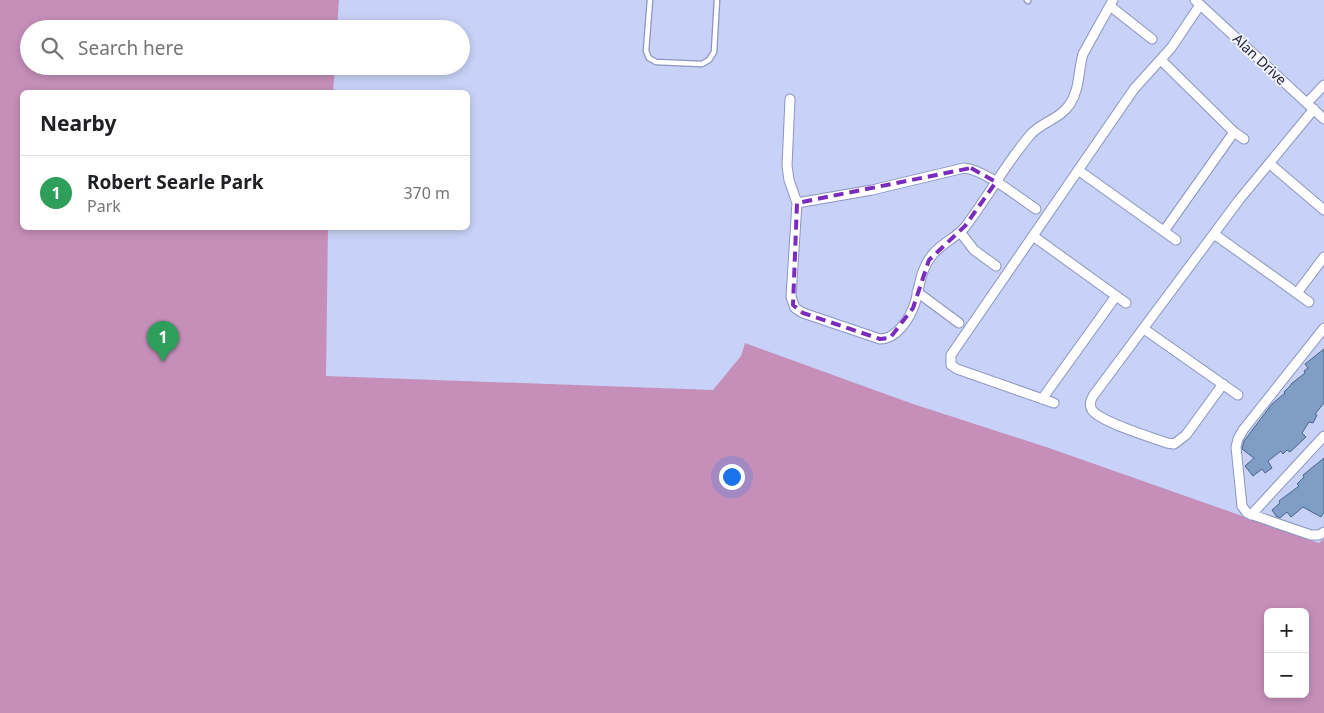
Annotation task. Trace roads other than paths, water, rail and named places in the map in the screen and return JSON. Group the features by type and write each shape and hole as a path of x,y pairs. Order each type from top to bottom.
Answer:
{"street":[{"path":"1054,403 957,369 951,365 950,358 1134,89 1171,48 1198,2"},
{"name":"Alan Drive","path":"1198,2 1324,120"},
{"path":"790,99 786,160 789,180 797,203 791,297 793,305 799,311 880,339 885,339 898,332 913,308 920,276 928,260 937,250 960,232 1032,133 1062,113 1070,104 1078,82 1080,62 1083,54 1112,3 1152,39"},
{"path":"1161,60 1234,132 1244,139"},
{"path":"1223,384 1186,435 1174,444 1100,417 1090,408 1091,400 1239,200 1270,164 1324,86"},
{"path":"1164,231 1234,132"},
{"path":"1270,164 1324,210"},
{"path":"797,203 872,190 964,168 971,168 1036,209"},
{"path":"1078,170 1176,240"},
{"path":"960,232 974,250 996,266"},
{"path":"1214,234 1309,302"},
{"path":"1033,236 1126,303"},
{"path":"1297,293 1324,257"},
{"path":"917,292 959,323"},
{"path":"1042,399 1116,296"},
{"path":"1324,328 1238,439 1236,452 1244,510 1251,515 1311,535 1319,535 1324,532"},
{"path":"1144,329 1238,395"},
{"path":"1251,515 1324,436"}],"lane":[{"path":"650,0 646,51 650,58 656,62 702,64 709,60 714,52 717,0"}],"place":[{"name":"Robert Searle Park","path":"163,362"}]}
